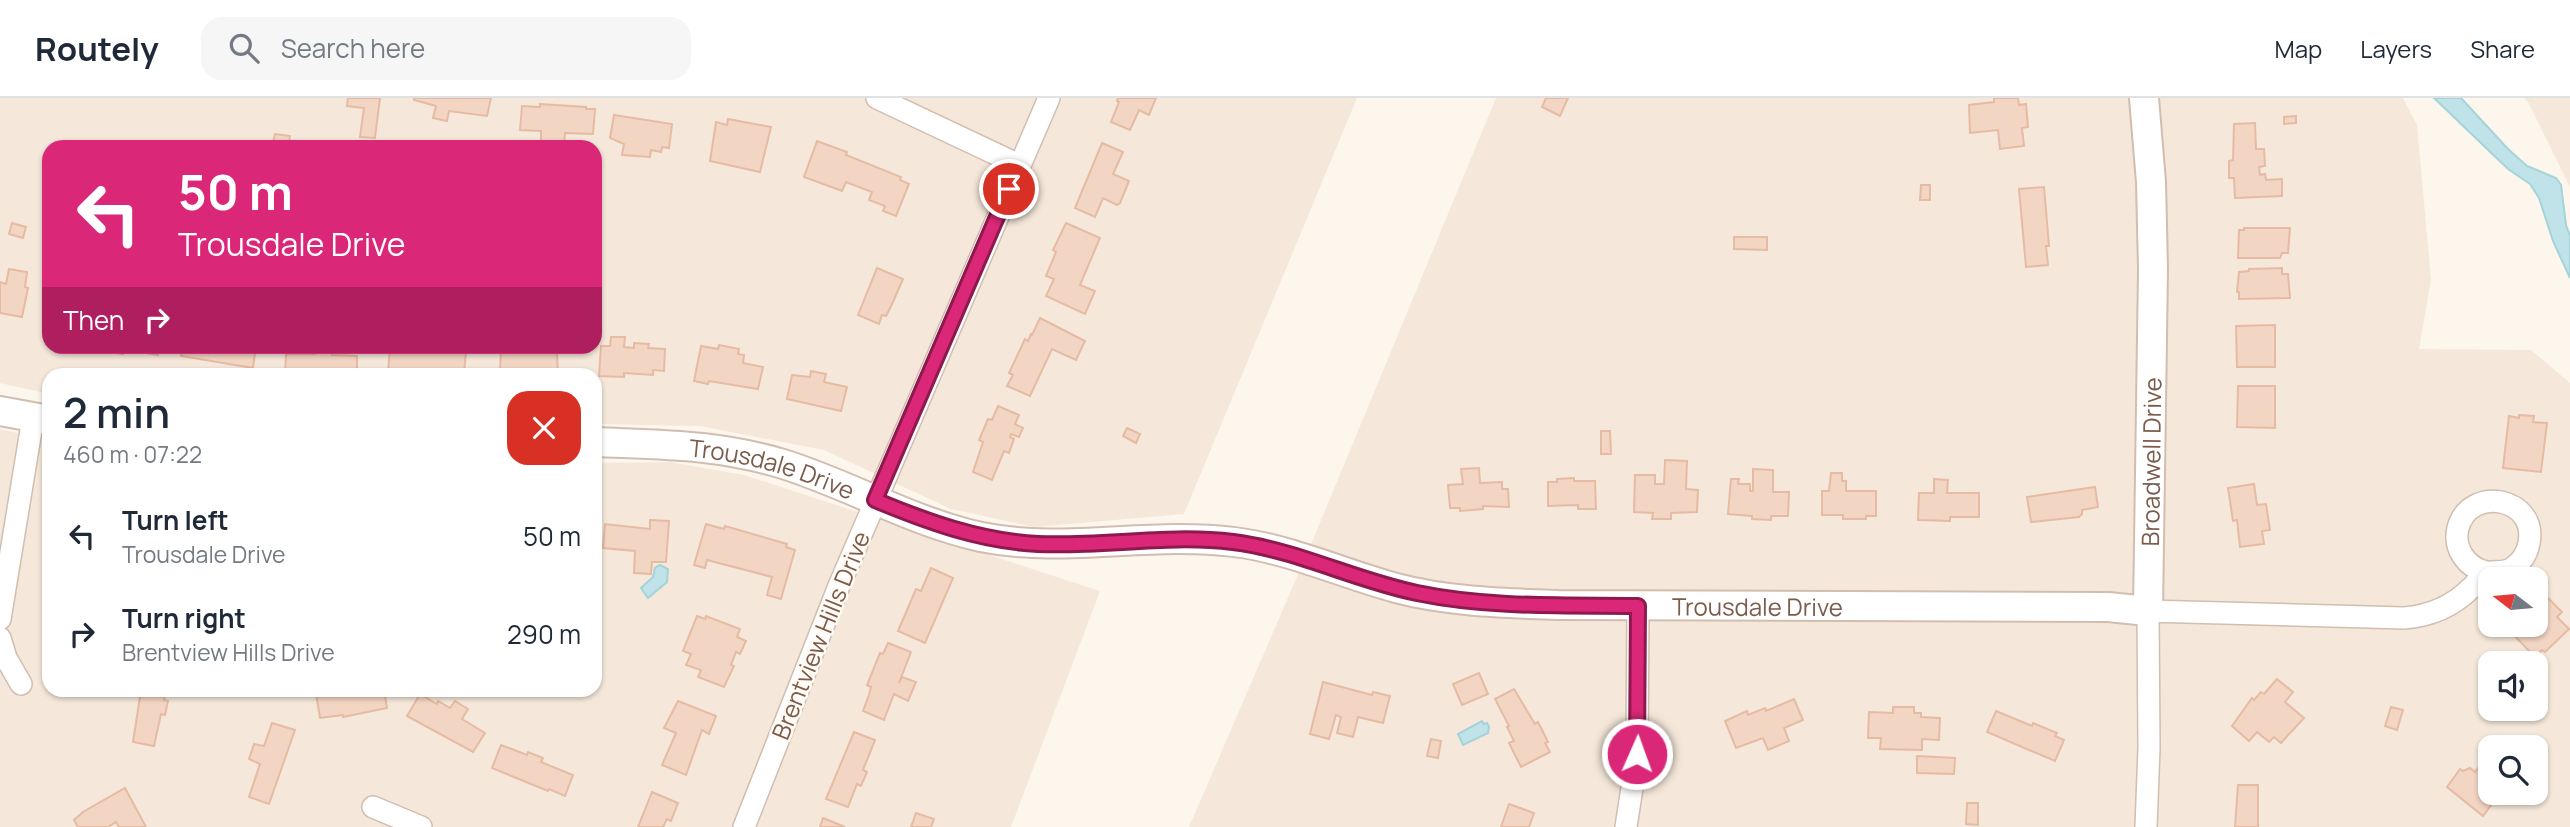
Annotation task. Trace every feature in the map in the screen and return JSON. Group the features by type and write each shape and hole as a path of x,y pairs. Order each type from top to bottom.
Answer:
{"street":[{"path":"877,98 1020,165"},
{"name":"Brentview Hills Drive","path":"744,827 875,500 1049,98"},
{"name":"Broadwell Drive","path":"2144,98 2151,182 2153,269 2146,827"},
{"path":"0,411 41,419 0,618"},
{"name":"Trousdale Drive","path":"602,442 679,444 742,453 817,476 944,527 995,539 1045,544 1168,538 1220,540 1271,549 1395,588 1439,597 1515,604 2108,607 2148,611"},
{"path":"2148,611 2413,617 2439,611 2450,605 2478,580"},
{"path":"1626,827 1637,754 1638,606"},
{"path":"0,638 6,658 21,684"},
{"path":"373,807 421,827"}],"shaded area":[{"path":"0,98 1357,98 1184,514 1034,527 951,509 824,450 700,426 602,424 602,368 42,368 42,392 0,383"},
{"path":"1496,98 2403,98 2417,125 2431,280 2419,349 2531,350 2570,383 2570,827 1189,827 1312,542"},
{"path":"2524,98 2570,98 2570,187 2528,102"},
{"path":"0,429 42,438 42,697 602,697 602,463 670,462 744,475 1100,591 1011,827 0,827"}],"water":[{"path":"2434,98 2461,98 2527,166 2556,178 2561,185 2570,236 2570,278 2553,241 2539,198 2530,184 2508,169"},
{"path":"660,565 668,569 667,582 648,598 641,588 653,577 655,568"},
{"path":"1482,721 1489,727 1488,733 1463,745 1458,734"}],"building":[{"path":"348,98 380,98 375,138 360,137 364,108 347,106"},
{"path":"414,98 491,98 487,116 449,111 447,121 433,118 436,106"},
{"path":"1118,98 1156,98 1149,115 1139,110 1130,130 1111,122"},
{"path":"1546,98 1568,98 1560,116 1542,107"},
{"path":"1994,98 2018,98 2019,105 2026,104 2028,127 2022,128 2024,146 2000,149 1998,130 1970,133 1969,105 1994,102"},
{"path":"540,104 595,109 593,134 565,133 564,140 541,140 541,131 520,130 522,106 540,107"},
{"path":"614,115 672,124 669,148 662,147 661,152 651,150 650,157 622,155 624,144 610,138"},
{"path":"2296,116 2296,123 2284,124 2284,117"},
{"path":"728,119 771,127 760,172 710,161 716,122 727,125"},
{"path":"2255,123 2256,149 2264,149 2265,166 2259,167 2260,175 2265,174 2266,180 2282,179 2282,196 2235,198 2234,178 2229,178 2229,161 2233,160 2234,124"},
{"path":"275,134 290,136 289,140 274,140"},
{"path":"817,141 901,177 900,180 909,184 896,216 883,211 885,206 869,200 872,192 846,182 842,191 804,177"},
{"path":"1102,143 1123,152 1113,174 1129,181 1120,203 1117,205 1103,198 1095,217 1075,208"},
{"path":"1921,185 1930,185 1930,200 1920,200"},
{"path":"2044,187 2048,265 2026,267 2019,189"},
{"path":"12,223 26,227 23,238 9,234"},
{"path":"1066,223 1100,238 1080,285 1095,291 1085,314 1046,296 1054,279 1046,276 1056,252 1053,250"},
{"path":"2290,228 2288,253 2282,253 2280,258 2238,258 2239,230"},
{"path":"1734,237 1767,237 1767,250 1734,249"},
{"path":"877,268 903,279 886,316 882,315 879,324 858,315"},
{"path":"2282,268 2282,274 2288,274 2290,298 2239,299 2239,272"},
{"path":"9,269 27,272 25,287 28,288 22,317 0,313 0,282 6,284"},
{"path":"1040,318 1085,341 1076,360 1052,349 1030,396 1007,386 1013,375 1009,373 1025,339 1028,341"},
{"path":"2275,325 2275,367 2237,367 2236,326"},
{"path":"611,337 625,337 624,347 634,348 634,343 649,344 648,348 665,349 664,371 653,370 653,375 624,373 624,377 602,376 602,368 600,368 602,346 610,346"},
{"path":"719,345 739,349 738,354 744,355 743,363 763,367 758,389 694,381 701,346 718,349"},
{"path":"181,354 255,354 253,368"},
{"path":"286,354 357,356 357,368 285,368"},
{"path":"389,354 466,354 465,368 388,368"},
{"path":"501,354 557,354 558,368 500,368"},
{"path":"811,371 826,374 824,382 847,387 841,411 787,399 792,375 810,377"},
{"path":"2238,386 2275,386 2275,428 2237,427"},
{"path":"998,406 1019,415 1015,424 1023,428 1019,437 1011,434 1010,437 1014,439 1009,453 1004,451 992,480 973,472 983,442 979,440 988,419 992,420"},
{"path":"2519,415 2534,416 2533,422 2547,423 2541,472 2503,468 2509,416 2519,418"},
{"path":"1127,428 1140,434 1136,443 1123,436"},
{"path":"1601,431 1610,431 1611,454 1601,454"},
{"path":"1665,460 1687,461 1686,489 1698,490 1697,512 1671,513 1671,519 1652,519 1653,513 1634,512 1635,475 1655,475 1655,484 1664,484"},
{"path":"1479,468 1480,483 1502,482 1502,489 1508,489 1509,507 1483,506 1483,509 1460,511 1460,508 1450,508 1448,485 1463,484 1461,469"},
{"path":"1753,469 1773,470 1773,492 1789,492 1788,516 1771,516 1771,520 1728,514 1731,479 1739,479 1738,484 1750,484 1750,491 1753,491"},
{"path":"1831,473 1842,473 1842,481 1846,481 1846,491 1876,491 1876,516 1843,519 1843,515 1822,515 1822,491 1829,491"},
{"path":"1574,478 1574,481 1595,481 1596,509 1578,509 1578,505 1548,506 1548,482"},
{"path":"1934,479 1948,480 1947,493 1979,493 1979,517 1950,517 1950,521 1918,520 1919,493 1934,493"},
{"path":"2254,484 2257,505 2266,504 2270,530 2262,531 2264,544 2240,547 2237,520 2233,521 2228,488"},
{"path":"2095,487 2098,507 2082,510 2079,517 2031,522 2027,497"},
{"path":"650,520 669,521 666,562 652,562 651,574 634,573 635,551 603,548 605,524 650,529"},
{"path":"706,524 724,529 725,526 787,544 786,547 795,550 781,599 767,595 772,577 707,560 705,568 694,565"},
{"path":"931,568 953,578 925,643 898,631 916,589 921,591"},
{"path":"2548,598 2562,612 2557,617 2569,629 2546,651 2529,651 2516,637 2548,637"},
{"path":"697,616 705,619 706,616 740,629 737,637 746,641 740,654 736,652 731,665 734,666 724,687 698,677 701,670 686,665 691,654 683,651"},
{"path":"888,643 911,652 899,683 902,677 916,682 908,701 894,694 884,720 863,711 871,687 867,685 880,653 883,654"},
{"path":"1479,673 1488,694 1462,705 1453,684"},
{"path":"2277,679 2293,692 2285,702 2304,718 2281,743 2274,737 2269,742 2257,732 2249,741 2232,726 2252,698 2254,700 2261,692 2264,694"},
{"path":"1323,682 1372,695 1373,692 1390,696 1383,723 1358,717 1353,737 1337,733 1341,717 1336,715 1329,739 1310,734"},
{"path":"1514,689 1535,724 1538,722 1550,752 1521,767 1509,743 1514,741 1507,727 1509,726 1495,699"},
{"path":"140,697 165,697 164,700 168,701 165,715 161,714 154,746 133,742"},
{"path":"316,697 385,697 387,708 343,717 320,718"},
{"path":"418,697 425,697 437,704 438,701 450,708 455,701 468,709 462,719 485,733 473,752 407,716"},
{"path":"1794,699 1803,720 1784,728 1789,741 1768,750 1763,738 1736,748 1725,721 1747,711 1748,715 1765,708 1766,711"},
{"path":"678,701 716,716 709,734 702,730 686,775 662,765 676,733 664,728"},
{"path":"1893,707 1914,707 1914,713 1921,713 1921,717 1940,718 1939,740 1922,739 1922,750 1880,749 1881,738 1868,738 1869,712 1893,713"},
{"path":"2391,707 2403,710 2397,730 2385,726"},
{"path":"1996,711 2057,733 2055,736 2064,740 2055,761 1987,732"},
{"path":"272,723 295,730 269,804 249,797 260,764 249,759 254,744 264,746"},
{"path":"854,732 875,740 863,770 867,772 861,786 857,784 848,807 826,799"},
{"path":"1431,739 1441,741 1438,758 1427,756"},
{"path":"501,745 543,758 541,762 573,775 565,796 492,768"},
{"path":"1917,756 1955,758 1954,774 1917,773"},
{"path":"2470,768 2475,772 2478,768 2478,805 2491,805 2483,816 2447,787 2460,769 2463,771"},
{"path":"2238,785 2258,785 2258,827 2235,827"},
{"path":"125,788 146,827 119,827 116,822 108,827 78,827 74,820 83,812"},
{"path":"652,792 678,803 671,821 667,819 663,827 638,827"},
{"path":"1967,803 1978,803 1978,825 1966,824"},
{"path":"1509,804 1534,813 1529,827 1501,827"},
{"path":"916,813 934,819 931,827 911,827"},
{"path":"823,818 845,827 820,827"}],"route":[{"path":"1009,189 875,500 944,527 995,539 1045,544 1168,538 1220,540 1271,549 1395,588 1449,598 1515,604 1638,606 1637,754"}]}
